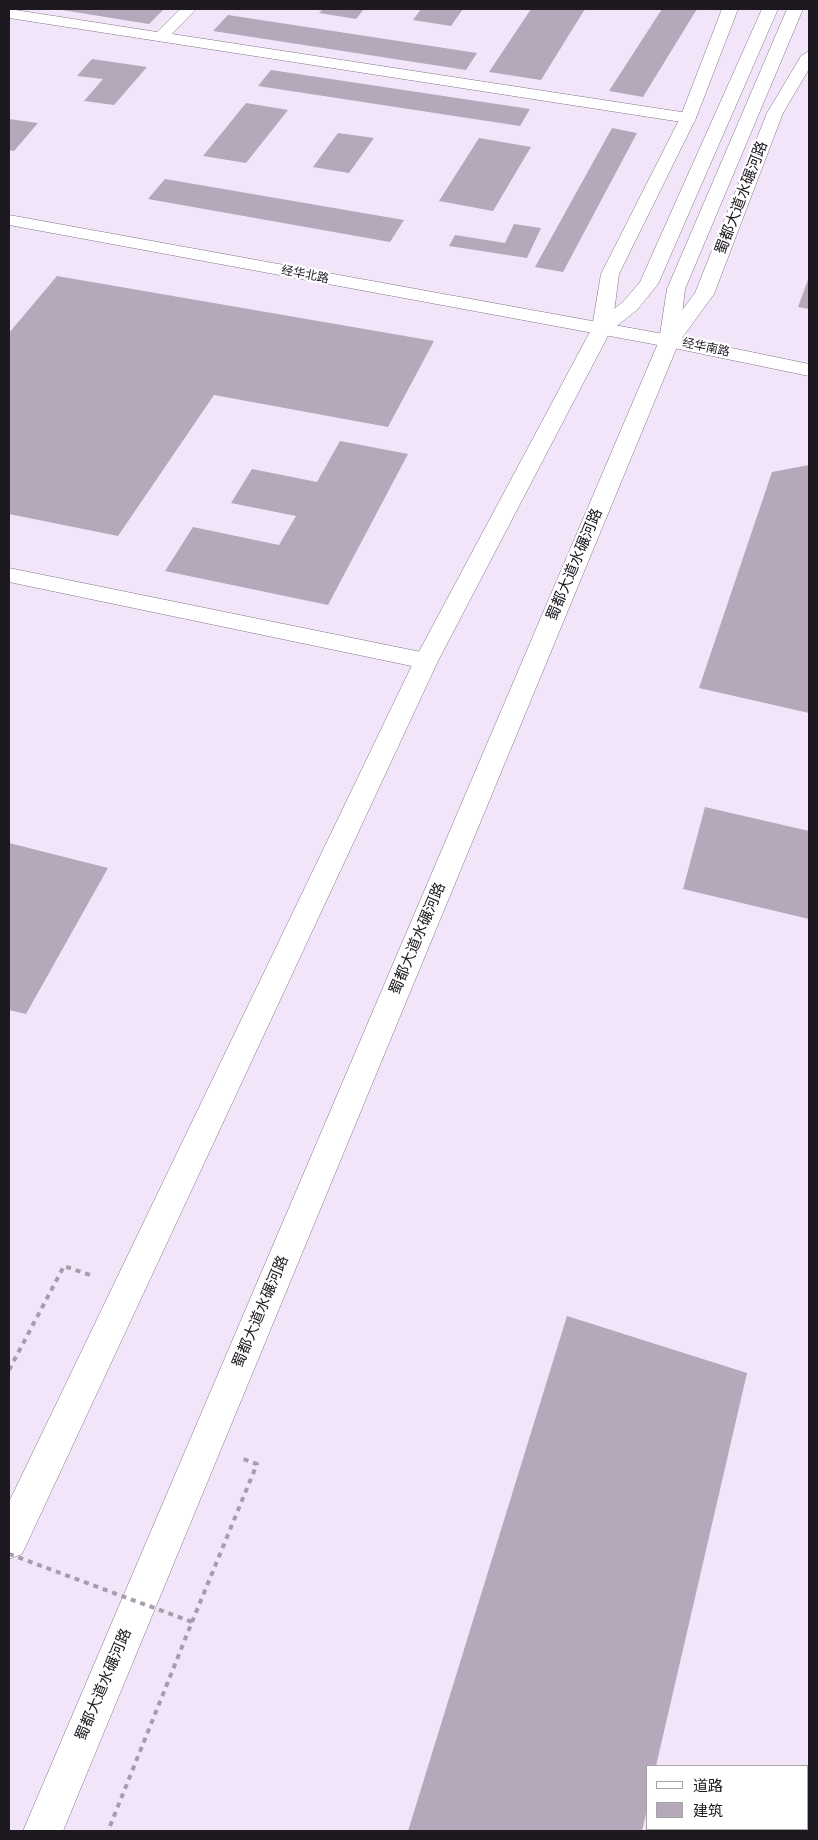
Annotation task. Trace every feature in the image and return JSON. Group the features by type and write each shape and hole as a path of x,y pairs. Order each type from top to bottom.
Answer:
{"main road":[{"path":"161,37 188,9"},
{"path":"9,1541 426,661 602,328 610,274 688,118 730,9"},
{"path":"602,328 630,306 649,284 770,9"},
{"path":"669,341 676,289 795,9"},
{"path":"9,14 688,118"},
{"path":"719,128 749,18"},
{"path":"753,107 804,28"},
{"name":"蜀都大道水碾河路","path":"43,1831 669,341 704,294 775,113 809,56"},
{"name":"经华北路","path":"9,220 602,328"},
{"name":"经华南路","path":"602,328 809,370"},
{"path":"9,576 426,661"}],"path":[{"path":"9,1370 64,1266"},
{"path":"108,1831 257,1464"},
{"path":"9,1554 192,1622"}],"building":[{"path":"56,9 164,9 149,24"},
{"path":"323,9 364,9 356,19 319,13"},
{"path":"421,9 463,9 451,26 413,20"},
{"path":"531,9 585,9 541,80 489,72"},
{"path":"662,9 697,9 643,97 609,91"},
{"path":"228,15 477,53 466,70 213,31"},
{"path":"92,59 147,67 114,105 84,101 103,79 77,76"},
{"path":"271,70 530,109 520,126 258,86"},
{"path":"246,103 288,110 246,163 203,156"},
{"path":"9,119 38,123 14,151 9,150"},
{"path":"612,128 637,133 563,272 535,267"},
{"path":"338,133 374,138 349,173 313,167"},
{"path":"479,138 531,147 493,211 439,201"},
{"path":"165,179 404,220 390,242 148,199"},
{"path":"514,224 541,228 527,258 449,246 455,235 505,243"},
{"path":"57,276 434,341 388,427 214,395 118,536 9,514 9,333"},
{"path":"809,277 809,309 798,307"},
{"path":"340,441 408,454 328,605 165,571 193,527 279,545 296,516 231,503 252,469 317,482"},
{"path":"809,465 809,713 699,688 772,472"},
{"path":"705,807 809,831 809,919 683,889"},
{"path":"9,843 108,868 26,1014 9,1010"},
{"path":"567,1316 747,1373 656,1765 646,1765 646,1813 642,1831 408,1831"}]}
